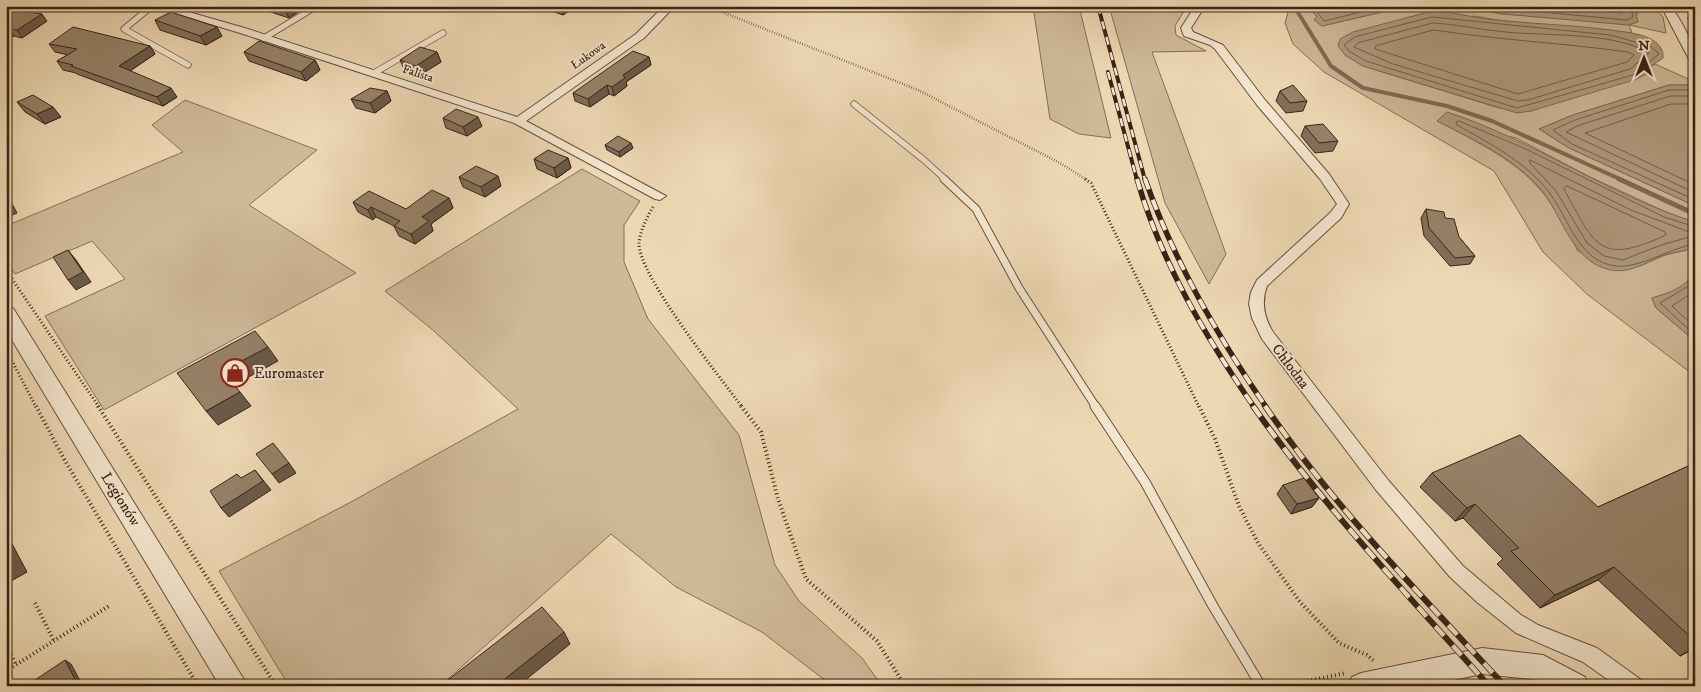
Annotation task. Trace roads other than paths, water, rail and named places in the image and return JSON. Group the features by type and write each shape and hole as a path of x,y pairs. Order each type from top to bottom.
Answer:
{"street":[{"name":"Falista","path":"156,6 264,38 518,121 660,196"},
{"name":"Łukowa","path":"518,121 640,36 670,6"},
{"name":"Chłodna","path":"1200,6 1186,28 1188,34 1218,46 1251,92 1327,180 1342,204 1336,215 1262,283 1255,295 1259,320 1282,355 1389,494 1431,545 1469,585 1516,622 1547,638 1590,655 1633,686"},
{"path":"1666,6 1695,61"},
{"name":"Legionów","path":"6,313 235,686"},
{"path":"1361,686 1391,682 1482,661 1543,668 1576,686"}],"lane":[{"path":"152,6 124,29 126,34 156,46 188,65"},
{"path":"264,38 318,6"},
{"path":"374,73 443,33"},
{"path":"854,104 924,160 976,209 1019,288 1145,482 1213,606 1262,686"}],"water":[{"path":"1305,6 1408,6 1322,26 1314,20 1317,16"},
{"path":"1454,6 1634,6 1638,22 1628,25 1503,14"},
{"path":"1432,11 1496,20 1597,28 1635,34 1649,38 1657,43 1661,48 1663,58 1647,69 1647,74 1634,80 1531,111 1517,113 1363,66 1345,55 1338,46 1340,39 1353,32"},
{"path":"1669,85 1695,85 1695,206 1569,148 1539,129 1573,115"},
{"path":"1447,112 1510,137 1601,183 1663,211 1695,222 1695,248 1665,255 1632,269 1618,271 1599,266 1589,260 1573,242 1548,199 1526,174 1498,154 1437,121"},
{"path":"1695,273 1695,341 1656,308 1652,298 1681,286"}],"waterway":[{"path":"1294,6 1331,66 1363,88 1447,106 1492,121 1622,180"},
{"path":"1619,179 1695,214"}],"railway":[{"path":"1098,6 1145,180"},
{"path":"1108,72 1137,180"},
{"path":"1137,179 1159,240 1186,298 1218,353 1254,407"},
{"path":"1145,179 1169,239 1198,297 1230,353 1266,407"},
{"path":"1253,406 1337,515 1489,686"},
{"path":"1265,406 1320,480 1349,515 1505,686"}],"place":[{"name":"Euromaster","path":"235,373"}]}
